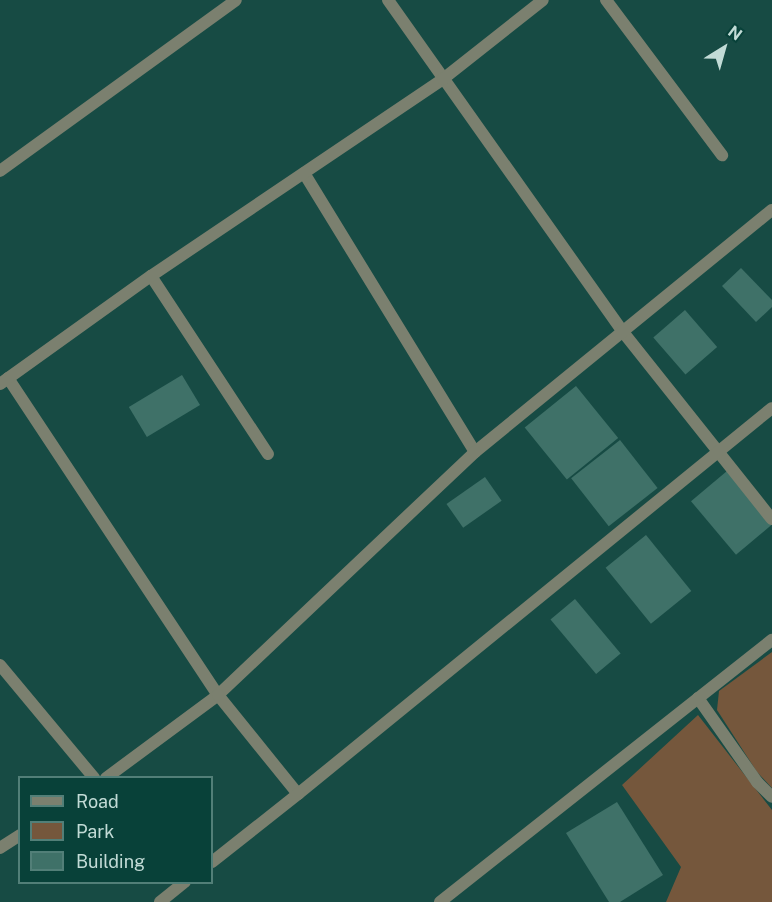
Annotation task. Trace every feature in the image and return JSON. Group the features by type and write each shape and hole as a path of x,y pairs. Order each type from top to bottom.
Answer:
{"street":[{"path":"0,171 236,0"},
{"path":"388,0 623,332 772,519"},
{"path":"297,794 218,695 4,381 151,276 443,79 543,0"},
{"path":"606,0 722,155"},
{"path":"304,173 475,452"},
{"path":"107,776 218,695 475,452 772,210"},
{"path":"151,276 268,454"},
{"path":"213,861 772,408"},
{"path":"440,902 772,640"},
{"path":"0,665 93,776"},
{"path":"699,698 757,782 772,797"},
{"path":"0,848 18,836"},
{"path":"160,902 182,884"}],"green space":[{"path":"772,652 772,788 757,772 717,710 719,691"},
{"path":"698,715 772,810 772,902 666,902 681,867 622,785"}],"building":[{"path":"741,268 772,300 772,307 756,322 722,286"},
{"path":"685,310 717,347 685,375 653,338"},
{"path":"182,375 200,405 147,437 129,407"},
{"path":"576,386 618,438 567,480 525,428"},
{"path":"620,440 658,488 609,526 571,478"},
{"path":"727,471 772,525 736,555 691,501"},
{"path":"485,477 502,501 463,528 446,504"},
{"path":"646,535 691,591 651,624 606,568"},
{"path":"575,599 621,653 596,674 550,620"},
{"path":"617,802 663,875 620,902 609,902 566,833"}]}
